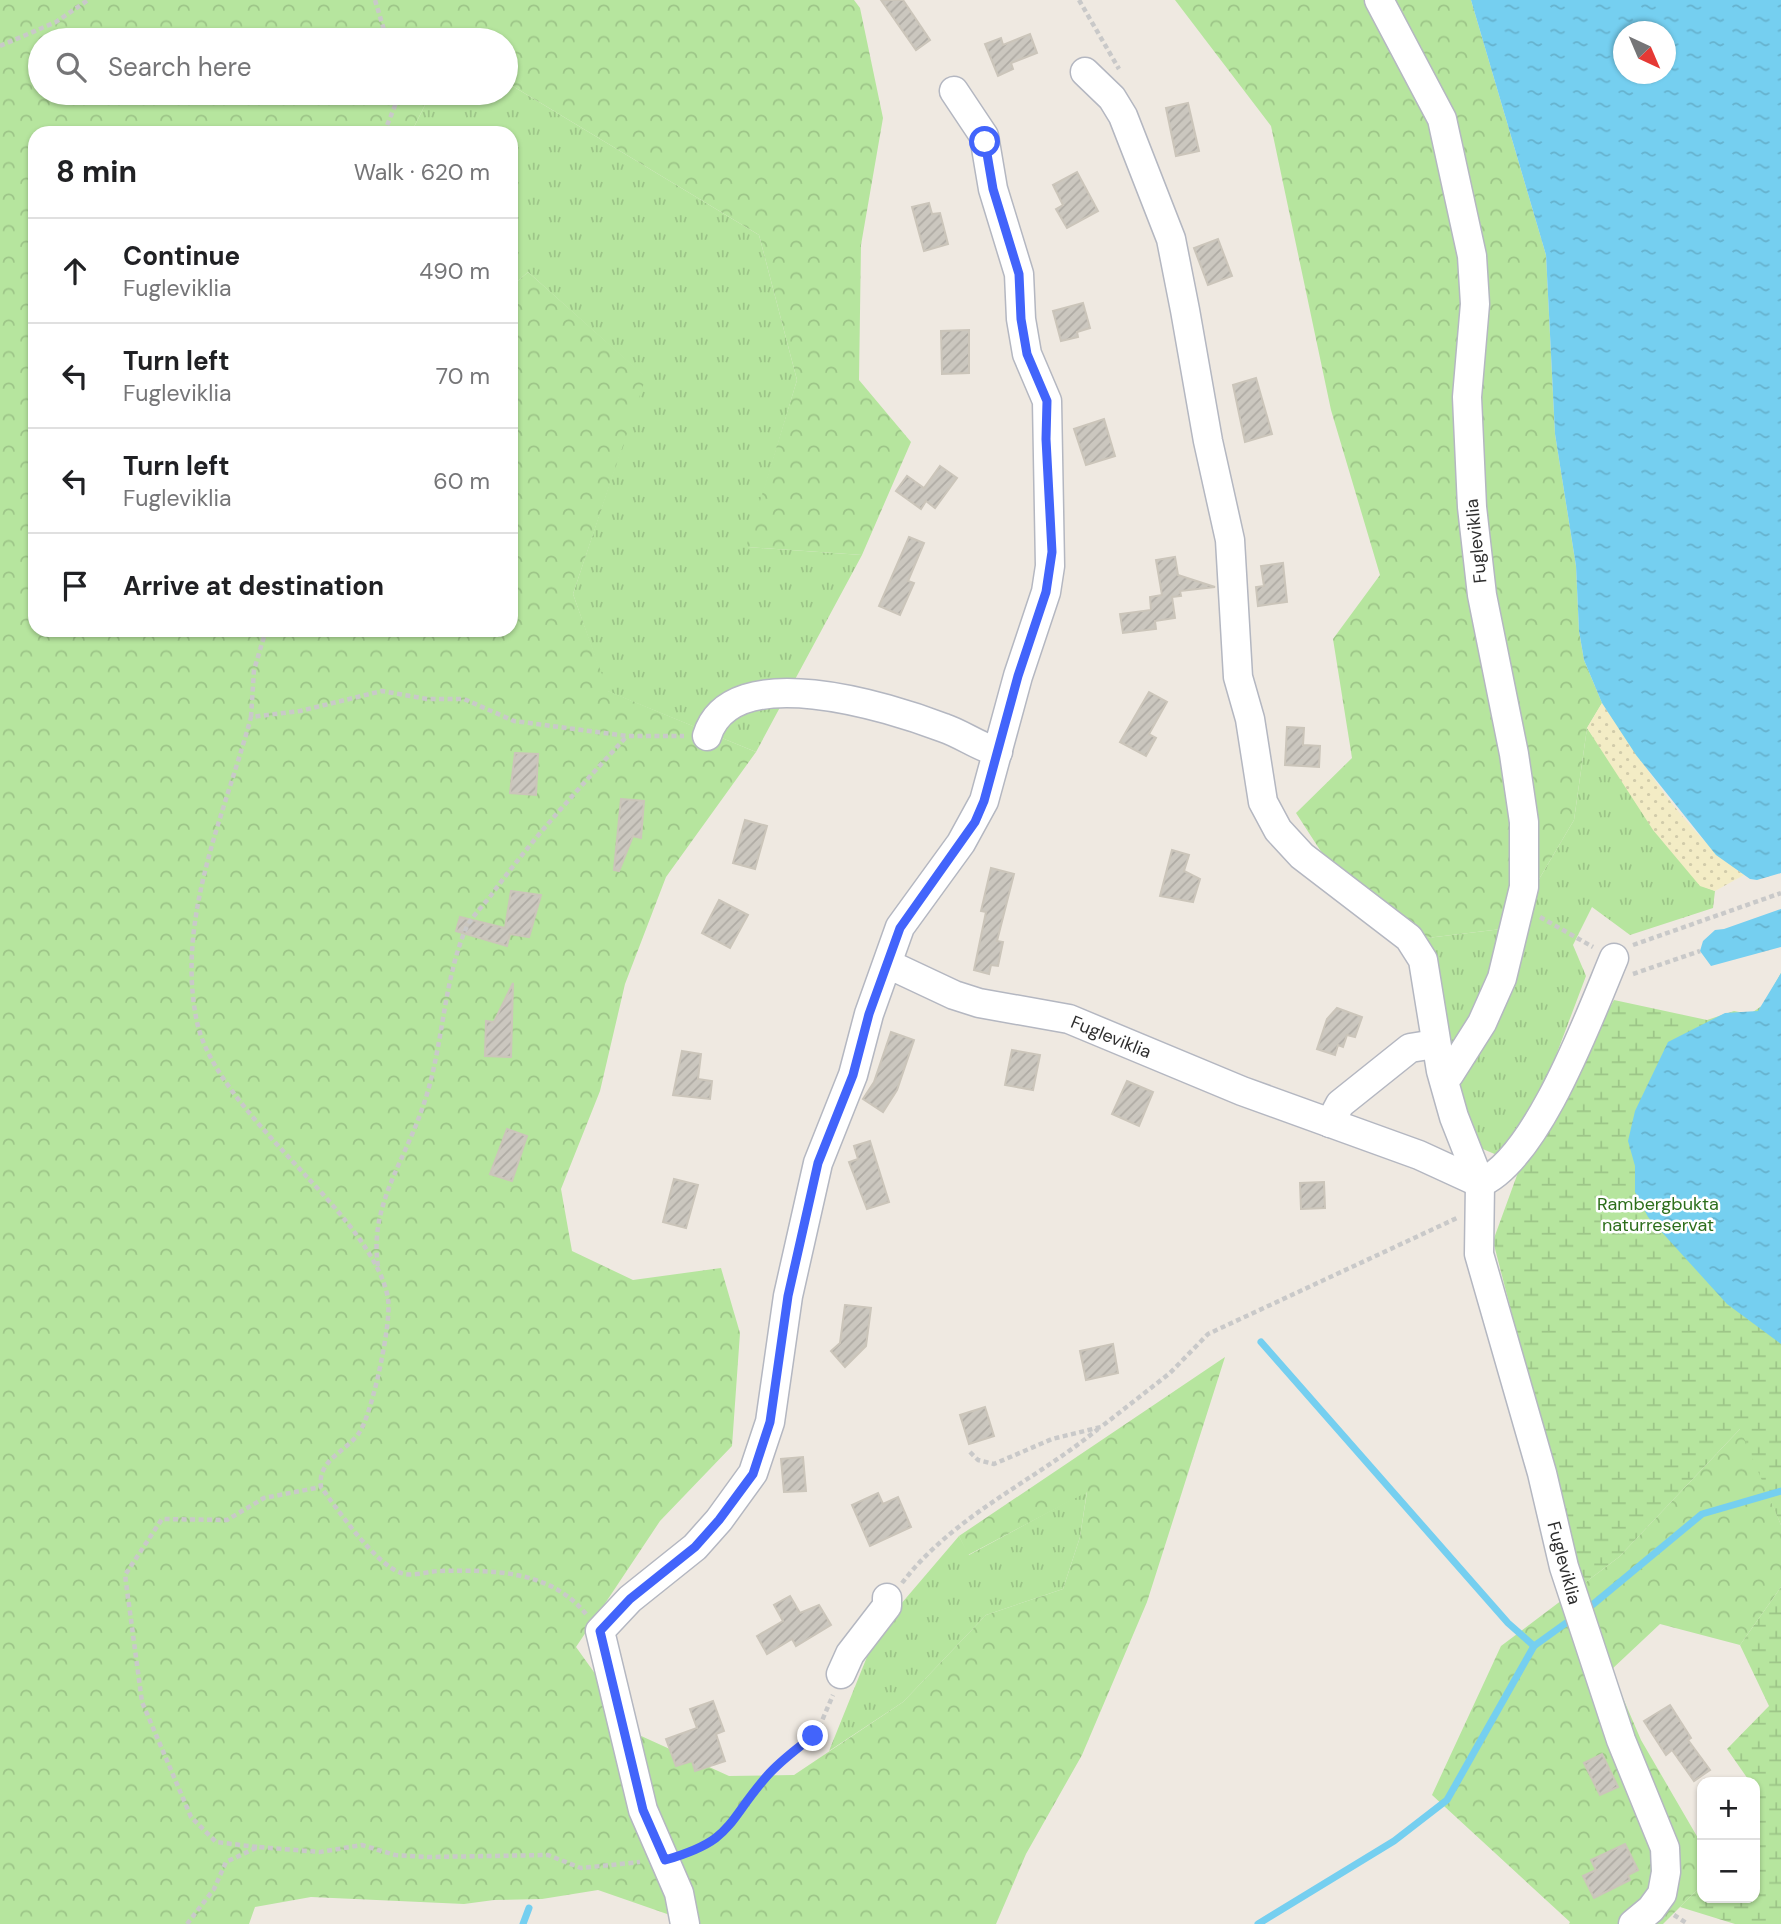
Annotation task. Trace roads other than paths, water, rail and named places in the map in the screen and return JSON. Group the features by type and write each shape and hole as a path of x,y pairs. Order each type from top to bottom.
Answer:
{"street":[{"name":"Fugleviklia","path":"1379,0 1444,126 1472,256 1476,296 1468,378 1469,468 1482,595 1521,804 1526,867 1522,905 1496,996 1449,1075 1444,1077"},
{"name":"Fugleviklia","path":"1085,72 1112,98 1123,116 1171,239 1208,441 1230,540 1238,677 1267,811 1278,830 1302,856 1415,945 1423,960 1435,1044 1454,1117 1480,1183 1478,1214 1482,1265 1542,1474 1570,1590 1621,1740 1665,1848 1666,1872 1661,1894 1651,1909 1633,1924"},
{"path":"685,1924 682,1903 643,1810 600,1631 630,1599 695,1547 753,1474 774,1400 788,1296 808,1196 826,1140 853,1075 869,1014 893,945 906,917 975,822 1046,592 1051,566 1047,401 1027,354 1021,319 1019,274 993,189 984,136 954,91"},
{"path":"707,736 718,714 741,700 761,695 815,694 939,726 998,752"},
{"path":"1480,1183 1494,1177 1527,1138 1547,1105 1614,958"},
{"name":"Fugleviklia","path":"888,964 954,995 979,1003 1069,1019 1242,1091 1419,1155 1480,1183"},
{"path":"1330,1123 1339,1104 1410,1048 1435,1044"},
{"path":"841,1674 850,1654 887,1606 887,1598"}],"water":[{"path":"1471,0 1781,0 1781,873 1757,880 1750,879 1716,855 1636,755 1602,703 1584,660 1579,631 1576,566 1555,434 1546,255"},
{"path":"1781,909 1781,947 1711,966 1700,951 1703,941 1715,930"},
{"path":"1781,973 1781,1344 1727,1304 1648,1217 1635,1192 1635,1166 1628,1141 1635,1111 1668,1042 1725,1013 1758,1011"}],"waterway":[{"path":"1261,1342 1508,1623 1534,1646"},
{"path":"1591,1606 1702,1514 1781,1491"},
{"path":"1258,1924 1394,1841 1447,1800 1534,1646 1566,1623"},
{"path":"523,1924 529,1908"}],"park label":[{"name":"Rambergbukta naturreservat","path":"1658,1214"}]}
